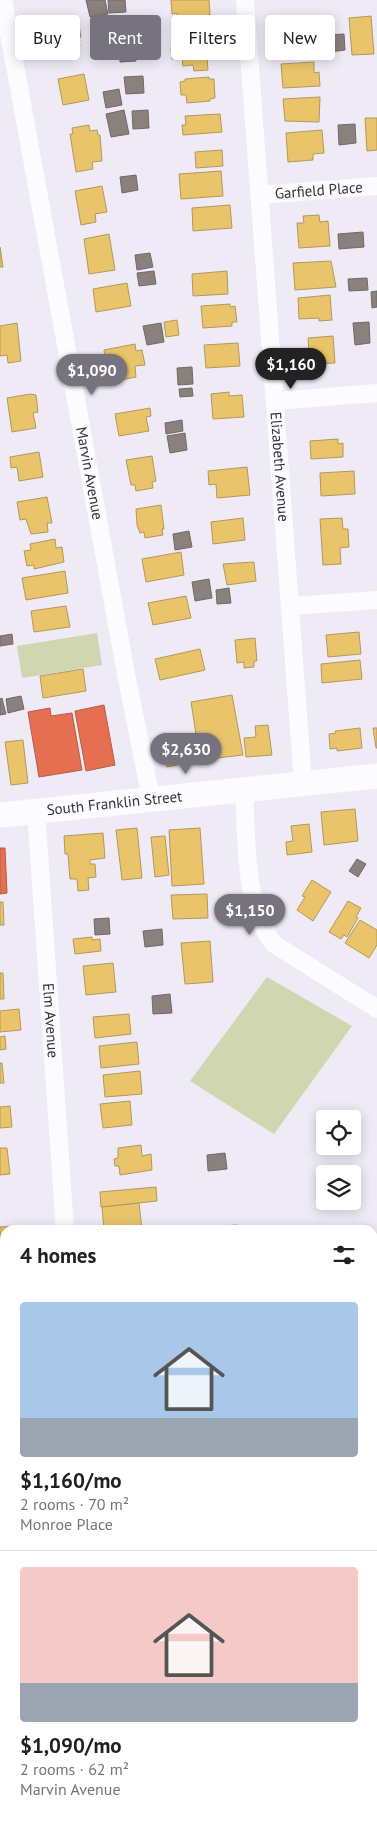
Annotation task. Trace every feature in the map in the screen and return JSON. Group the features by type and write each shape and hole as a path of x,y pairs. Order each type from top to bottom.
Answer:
{"main road":[{"name":"South Franklin Street","path":"0,815 377,776"}],"street":[{"name":"Marvin Avenue","path":"3,0 126,678 151,798"},
{"name":"Elizabeth Avenue","path":"245,0 304,783"},
{"name":"Garfield Place","path":"260,195 377,186"},
{"path":"275,401 377,393"},
{"path":"290,606 377,600"},
{"path":"244,789 251,887 267,936 274,944 377,1009"},
{"name":"Elm Avenue","path":"36,811 65,1225"}],"green space":[{"path":"97,633 102,665 22,678 17,646"},
{"path":"267,977 352,1026 274,1134 190,1081"}],"building: Homes":[{"path":"171,0 209,0 210,15 172,14"},
{"path":"371,16 374,54 352,55 349,18"},
{"path":"182,60 207,60 208,70 194,71 193,65 183,66"},
{"path":"314,62 314,73 319,72 320,86 283,88 281,64"},
{"path":"84,74 89,100 63,105 58,79"},
{"path":"209,77 209,79 214,79 215,98 210,99 210,101 187,103 186,95 181,95 180,82 185,81 185,79"},
{"path":"320,97 319,122 285,121 283,99"},
{"path":"220,114 222,132 183,135 182,125 186,125 185,116"},
{"path":"365,118 377,118 377,150 367,151"},
{"path":"89,125 90,131 97,130 98,135 100,135 102,161 92,162 93,169 76,172 70,134 73,134 72,128"},
{"path":"322,130 324,153 313,154 313,160 288,162 286,133"},
{"path":"222,150 223,166 196,168 195,152"},
{"path":"221,171 223,196 181,199 179,174"},
{"path":"102,186 107,212 95,214 96,222 81,225 75,191"},
{"path":"230,205 232,228 193,231 192,208"},
{"path":"319,215 320,222 328,221 330,246 299,248 297,223 304,223 303,216"},
{"path":"109,234 115,270 89,274 84,239"},
{"path":"0,247 3,267 0,267"},
{"path":"331,261 336,287 295,290 293,263"},
{"path":"227,271 228,294 193,296 192,274"},
{"path":"127,283 131,306 96,312 93,289"},
{"path":"330,295 332,320 319,321 319,318 299,319 298,298"},
{"path":"230,304 230,307 235,306 237,322 232,322 232,326 203,328 201,306"},
{"path":"177,320 179,335 166,337 164,322"},
{"path":"17,323 21,361 8,363 7,355 0,356 0,326"},
{"path":"333,336 335,363 310,364 308,338"},
{"path":"238,343 240,366 206,368 204,345"},
{"path":"135,344 136,351 142,350 145,365 135,366 136,377 115,381 114,370 107,372 104,350"},
{"path":"229,392 229,396 242,395 244,417 213,419 211,394"},
{"path":"30,394 36,395 38,412 33,413 36,428 12,432 7,398"},
{"path":"150,408 151,416 146,417 149,431 119,436 115,414"},
{"path":"338,439 338,444 343,443 343,457 311,459 310,441"},
{"path":"39,452 43,477 19,481 17,467 11,468 10,457"},
{"path":"152,456 156,481 152,482 153,488 136,491 135,485 131,485 126,460"},
{"path":"247,467 250,495 217,498 216,484 209,485 208,471"},
{"path":"354,471 355,494 321,496 320,473"},
{"path":"47,497 52,523 47,523 48,532 31,534 26,519 20,520 17,502"},
{"path":"161,505 163,535 145,538 144,532 140,533 137,525 136,509"},
{"path":"243,518 245,540 213,544 211,522"},
{"path":"342,518 343,529 348,529 349,547 340,548 341,564 323,565 320,519"},
{"path":"55,539 56,548 62,547 64,562 34,569 34,565 27,566 24,551 31,550 30,544"},
{"path":"181,552 184,575 146,582 142,559"},
{"path":"254,562 256,581 227,585 223,564"},
{"path":"65,571 68,593 26,600 22,578"},
{"path":"186,596 191,618 153,625 148,603"},
{"path":"66,606 70,627 34,632 31,611"},
{"path":"359,632 361,654 328,657 326,635"},
{"path":"255,638 257,661 254,661 254,667 244,668 244,662 237,663 235,640"},
{"path":"200,649 205,670 160,680 155,659"},
{"path":"360,660 362,679 322,683 321,664"},
{"path":"83,669 86,691 43,698 40,676"},
{"path":"232,695 243,755 200,760 191,702"},
{"path":"268,725 272,755 246,757 244,738 256,737 255,726"},
{"path":"360,728 362,748 337,751 337,748 330,749 329,734 336,733 335,731"},
{"path":"373,728 377,728 377,748 376,748"},
{"path":"175,735 176,741 184,739 187,750 192,748 195,761 167,767 161,737"},
{"path":"23,740 28,783 11,785 5,742"},
{"path":"355,809 358,841 324,845 321,812"},
{"path":"309,824 312,852 287,855 286,842 293,841 291,826"},
{"path":"137,828 142,878 122,880 116,830"},
{"path":"200,828 204,884 172,886 169,830"},
{"path":"103,833 105,858 90,860 90,864 95,864 96,877 88,878 89,890 78,891 77,879 70,879 64,836"},
{"path":"165,836 169,875 155,877 151,837"},
{"path":"312,880 331,892 313,921 297,910 305,897 302,896"},
{"path":"207,894 208,918 173,919 171,895"},
{"path":"348,901 361,908 356,917 358,918 347,937 344,935 341,939 329,932"},
{"path":"0,902 3,902 4,925 0,925"},
{"path":"360,920 377,930 377,945 369,958 345,943"},
{"path":"92,937 92,940 100,939 101,951 75,954 73,939"},
{"path":"210,941 213,982 185,984 181,943"},
{"path":"113,963 116,992 86,995 83,966"},
{"path":"0,973 3,973 4,999 0,999"},
{"path":"19,1009 21,1030 0,1032 0,1011"},
{"path":"129,1014 131,1034 95,1038 93,1017"},
{"path":"5,1036 6,1049 0,1050 0,1037"},
{"path":"137,1042 139,1064 101,1068 99,1046"},
{"path":"0,1063 2,1063 4,1083 0,1083"},
{"path":"140,1071 142,1094 105,1097 103,1075"},
{"path":"130,1101 132,1125 103,1128 100,1104"},
{"path":"10,1106 12,1127 0,1128 0,1107"},
{"path":"141,1145 142,1156 151,1154 152,1170 120,1175 119,1166 115,1166 114,1159 118,1158 118,1148"},
{"path":"0,1148 7,1148 10,1174 0,1175"},
{"path":"156,1187 157,1201 101,1207 100,1192"},
{"path":"139,1203 141,1225 104,1225 102,1207"}],"building: Shops":[{"path":"104,705 115,765 86,771 75,711"},
{"path":"50,708 51,716 72,713 82,770 39,777 28,712"},
{"path":"0,848 5,848 7,893 0,894"}],"building: Industry":[{"path":"86,0 105,0 108,14 90,15 90,17"},
{"path":"108,0 125,0 126,12 109,13"},
{"path":"344,34 345,50 335,51 335,35"},
{"path":"120,60 136,60 136,61 120,62"},
{"path":"143,76 144,93 126,94 124,77"},
{"path":"119,89 122,105 106,108 103,92"},
{"path":"124,110 129,134 111,137 106,114"},
{"path":"148,110 149,128 133,129 132,111"},
{"path":"355,124 356,143 339,145 338,125"},
{"path":"136,175 138,190 122,193 120,177"},
{"path":"363,232 364,247 339,249 338,234"},
{"path":"150,253 153,267 137,270 135,255"},
{"path":"154,271 156,284 139,286 137,273"},
{"path":"367,278 368,290 349,291 348,279"},
{"path":"377,291 377,307 372,308 371,292"},
{"path":"369,322 370,343 355,345 353,323"},
{"path":"161,323 164,342 147,345 143,326"},
{"path":"192,367 193,384 178,385 177,368"},
{"path":"192,388 193,396 180,397 179,389"},
{"path":"182,420 183,431 166,434 165,423"},
{"path":"185,433 187,450 170,453 167,436"},
{"path":"189,531 192,547 175,550 173,534"},
{"path":"209,579 212,598 195,601 192,582"},
{"path":"229,588 231,603 217,604 216,590"},
{"path":"12,634 13,644 0,646 0,636"},
{"path":"21,696 24,709 8,713 6,699"},
{"path":"2,698 6,714 0,715 0,699"},
{"path":"357,859 366,864 358,877 349,871"},
{"path":"109,918 110,934 95,935 94,919"},
{"path":"162,929 163,945 145,947 143,931"},
{"path":"170,994 172,1013 153,1014 152,996"},
{"path":"225,1153 227,1169 208,1171 207,1155"}]}
